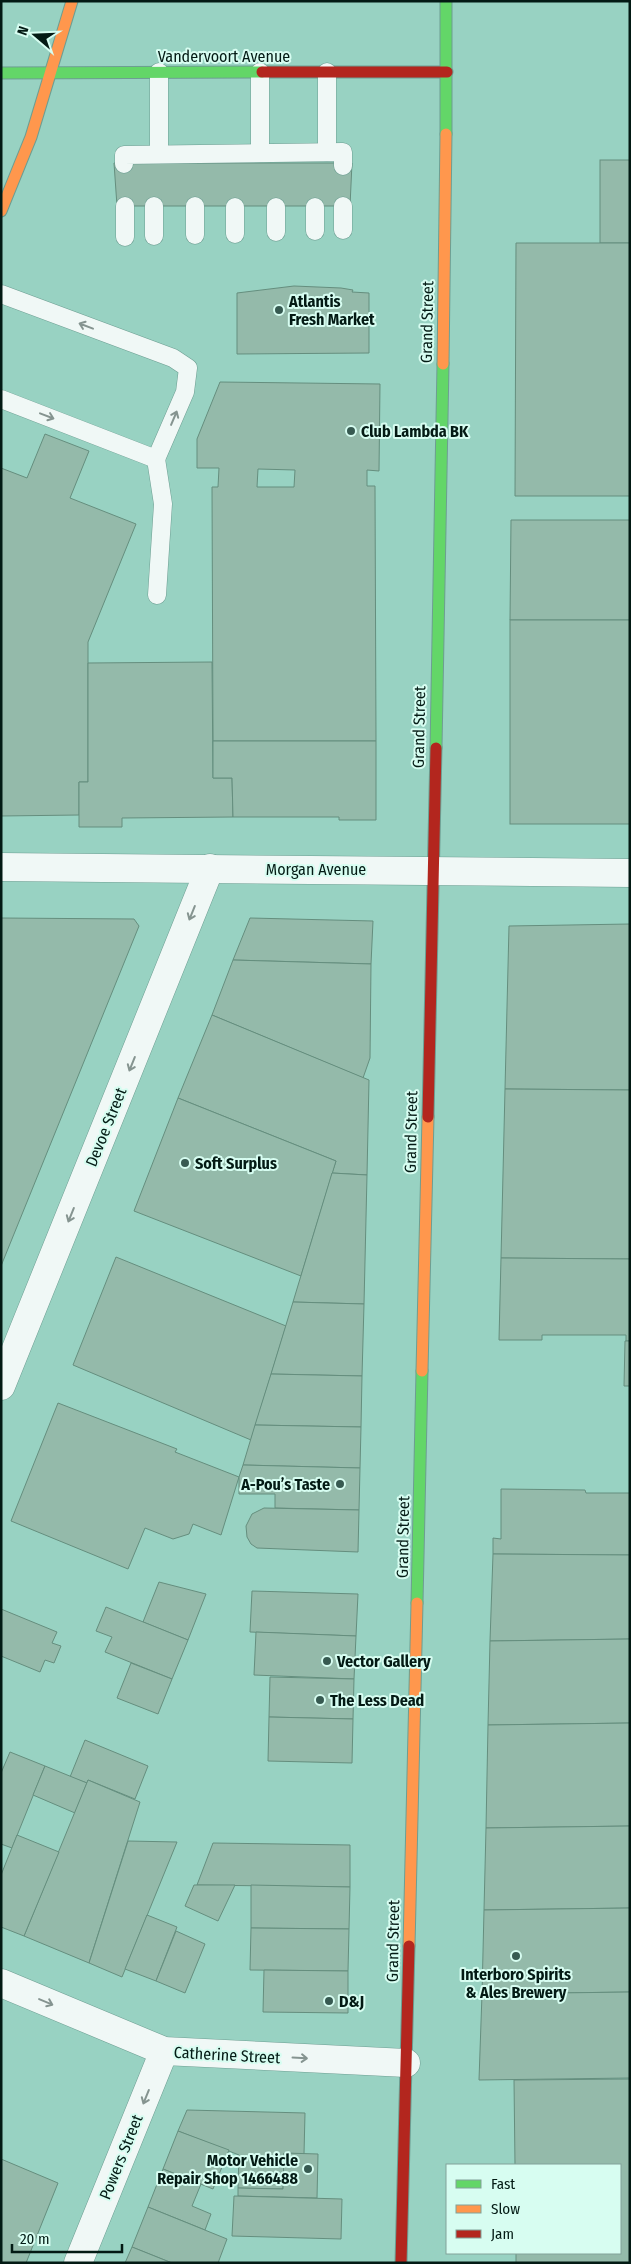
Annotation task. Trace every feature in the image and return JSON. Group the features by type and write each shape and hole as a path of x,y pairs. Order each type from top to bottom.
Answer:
{"main road":[{"path":"1,211 31,137 72,1"},
{"name":"Grand Street","path":"401,2263 433,870 446,1"},
{"name":"Vandervoort Avenue","path":"1,73 446,72"}],"street":[{"name":"Morgan Avenue","path":"1,867 630,873"},
{"name":"Devoe Street","path":"1,1386 210,868"},
{"name":"Catherine Street","path":"1,1983 164,2052 406,2063"},
{"name":"Powers Street","path":"78,2263 164,2052"}],"lane":[{"path":"156,158 159,72"},
{"path":"260,72 270,158"},
{"path":"318,157 327,72"},
{"path":"124,164 124,155 194,160 234,160 318,157 343,152 343,166"},
{"path":"125,206 125,237"},
{"path":"154,206 154,236"},
{"path":"195,206 195,235"},
{"path":"343,206 343,230"},
{"path":"234,207 235,234"},
{"path":"276,207 276,232"},
{"path":"315,207 315,231"},
{"path":"1,294 173,358 188,368 185,392 156,459 163,504 156,595"},
{"path":"1,399 156,459"}],"building":[{"path":"600,160 630,160 630,243 600,243"},
{"path":"114,163 352,163 350,206 117,206"},
{"path":"516,243 630,243 630,496 515,496"},
{"path":"294,286 341,288 353,290 352,292 369,293 369,353 237,354 237,293"},
{"path":"220,382 380,384 379,471 367,470 367,486 375,486 376,741 213,741 212,487 218,487 219,468 197,468 197,439","holes":["258,469 295,470 294,487 257,487"]},
{"path":"45,434 89,451 70,498 136,524 88,642 88,782 79,782 79,815 1,816 1,468 27,478"},
{"path":"511,520 630,520 630,620 510,620"},
{"path":"510,620 630,620 630,824 510,824"},
{"path":"212,662 213,778 232,778 233,817 122,818 122,827 79,827 79,782 88,782 88,663"},
{"path":"213,741 376,741 376,820 339,820 339,817 233,817 232,778 213,778"},
{"path":"1,918 134,919 139,926 1,1266"},
{"path":"250,918 373,921 371,964 233,960"},
{"path":"630,924 630,1090 505,1089 509,926"},
{"path":"233,960 371,964 370,1058 363,1078 212,1015"},
{"path":"212,1015 369,1080 367,1175 332,1173 336,1161 178,1098"},
{"path":"505,1089 630,1090 630,1259 501,1258"},
{"path":"178,1098 336,1161 301,1276 134,1211"},
{"path":"332,1173 367,1175 364,1304 293,1302"},
{"path":"116,1257 286,1326 251,1440 73,1365"},
{"path":"501,1258 630,1259 630,1341 626,1341 626,1335 542,1335 542,1340 499,1340"},
{"path":"293,1302 364,1304 362,1376 271,1374"},
{"path":"625,1341 630,1341 630,1386 624,1386"},
{"path":"271,1374 362,1376 361,1427 255,1425"},
{"path":"58,1403 177,1449 175,1452 239,1477 221,1535 193,1524 189,1534 173,1539 145,1528 128,1569 11,1521"},
{"path":"255,1425 361,1427 360,1468 243,1465"},
{"path":"243,1465 360,1468 359,1510 275,1508 275,1494 239,1494 239,1477"},
{"path":"501,1489 585,1490 586,1493 630,1493 630,1555 493,1554 493,1538 501,1539"},
{"path":"264,1508 359,1510 358,1552 257,1548 251,1544 247,1537 246,1526 252,1514"},
{"path":"493,1554 630,1555 630,1639 490,1641"},
{"path":"159,1582 206,1594 188,1640 143,1622"},
{"path":"252,1591 358,1594 356,1636 250,1632"},
{"path":"106,1607 188,1640 172,1679 105,1652 112,1637 96,1631"},
{"path":"1,1609 57,1632 52,1643 61,1646 54,1663 45,1660 40,1672 1,1656"},
{"path":"256,1632 356,1636 354,1679 254,1675"},
{"path":"630,1639 630,1723 488,1725 490,1641"},
{"path":"131,1663 172,1679 158,1714 117,1698"},
{"path":"270,1677 354,1679 353,1719 269,1717"},
{"path":"269,1717 353,1719 352,1763 268,1761"},
{"path":"630,1723 630,1826 486,1828 488,1725"},
{"path":"85,1740 148,1766 135,1799 88,1780 87,1783 70,1777"},
{"path":"10,1752 45,1766 12,1848 1,1844 1,1773"},
{"path":"45,1766 87,1783 75,1813 33,1795"},
{"path":"88,1780 140,1802 89,1963 24,1936"},
{"path":"630,1826 630,1908 484,1910 486,1828"},
{"path":"17,1835 59,1852 24,1936 1,1927 1,1875"},
{"path":"128,1841 177,1842 122,1977 89,1963"},
{"path":"213,1843 350,1845 350,1887 197,1885"},
{"path":"194,1885 235,1885 218,1921 185,1906"},
{"path":"251,1885 350,1887 349,1929 251,1928"},
{"path":"630,1908 630,1992 482,1994 484,1910"},
{"path":"147,1915 177,1927 156,1981 125,1969"},
{"path":"251,1928 349,1929 348,1971 250,1970"},
{"path":"176,1931 205,1944 185,1993 156,1981"},
{"path":"264,1970 348,1971 348,2013 263,2012"},
{"path":"630,1992 630,2078 479,2080 482,1994"},
{"path":"630,2079 630,2263 516,2263 516,2254 621,2254 621,2164 515,2164 514,2080"},
{"path":"187,2110 305,2113 304,2154 284,2153 283,2189 238,2188 239,2155 178,2131"},
{"path":"178,2131 229,2150 213,2189 163,2169"},
{"path":"284,2153 318,2154 317,2198 238,2196 238,2188 283,2189"},
{"path":"1,2159 58,2183 26,2263 1,2263"},
{"path":"163,2169 201,2184 192,2206 211,2214 205,2230 148,2207"},
{"path":"234,2196 342,2199 341,2239 232,2236"},
{"path":"148,2207 227,2239 218,2263 172,2263 132,2247"},
{"path":"132,2247 172,2263 125,2263"}],"traffic: fast":[{"path":"446,1 446,134"},
{"path":"1,73 262,72"},
{"path":"436,748 443,364"},
{"path":"417,1603 422,1371"}],"traffic: slow":[{"path":"1,211 31,137 72,1"},
{"path":"443,364 446,134"},
{"path":"422,1371 428,1117"},
{"path":"409,1946 417,1603"}],"traffic: jam":[{"path":"262,72 447,72"},
{"path":"428,1117 436,748"},
{"path":"401,2263 409,1946"}],"place":[{"name":"Atlantis Fresh Market","path":"279,310"},
{"name":"Club Lambda BK","path":"351,431"},
{"name":"Soft Surplus","path":"185,1163"},
{"name":"A-Pou’s Taste","path":"340,1484"},
{"name":"Vector Gallery","path":"327,1661"},
{"name":"The Less Dead","path":"320,1700"},
{"name":"Interboro Spirits & Ales Brewery","path":"516,1956"},
{"name":"D&J","path":"329,2001"},
{"name":"Motor Vehicle Repair Shop 1466488","path":"308,2169"}]}
